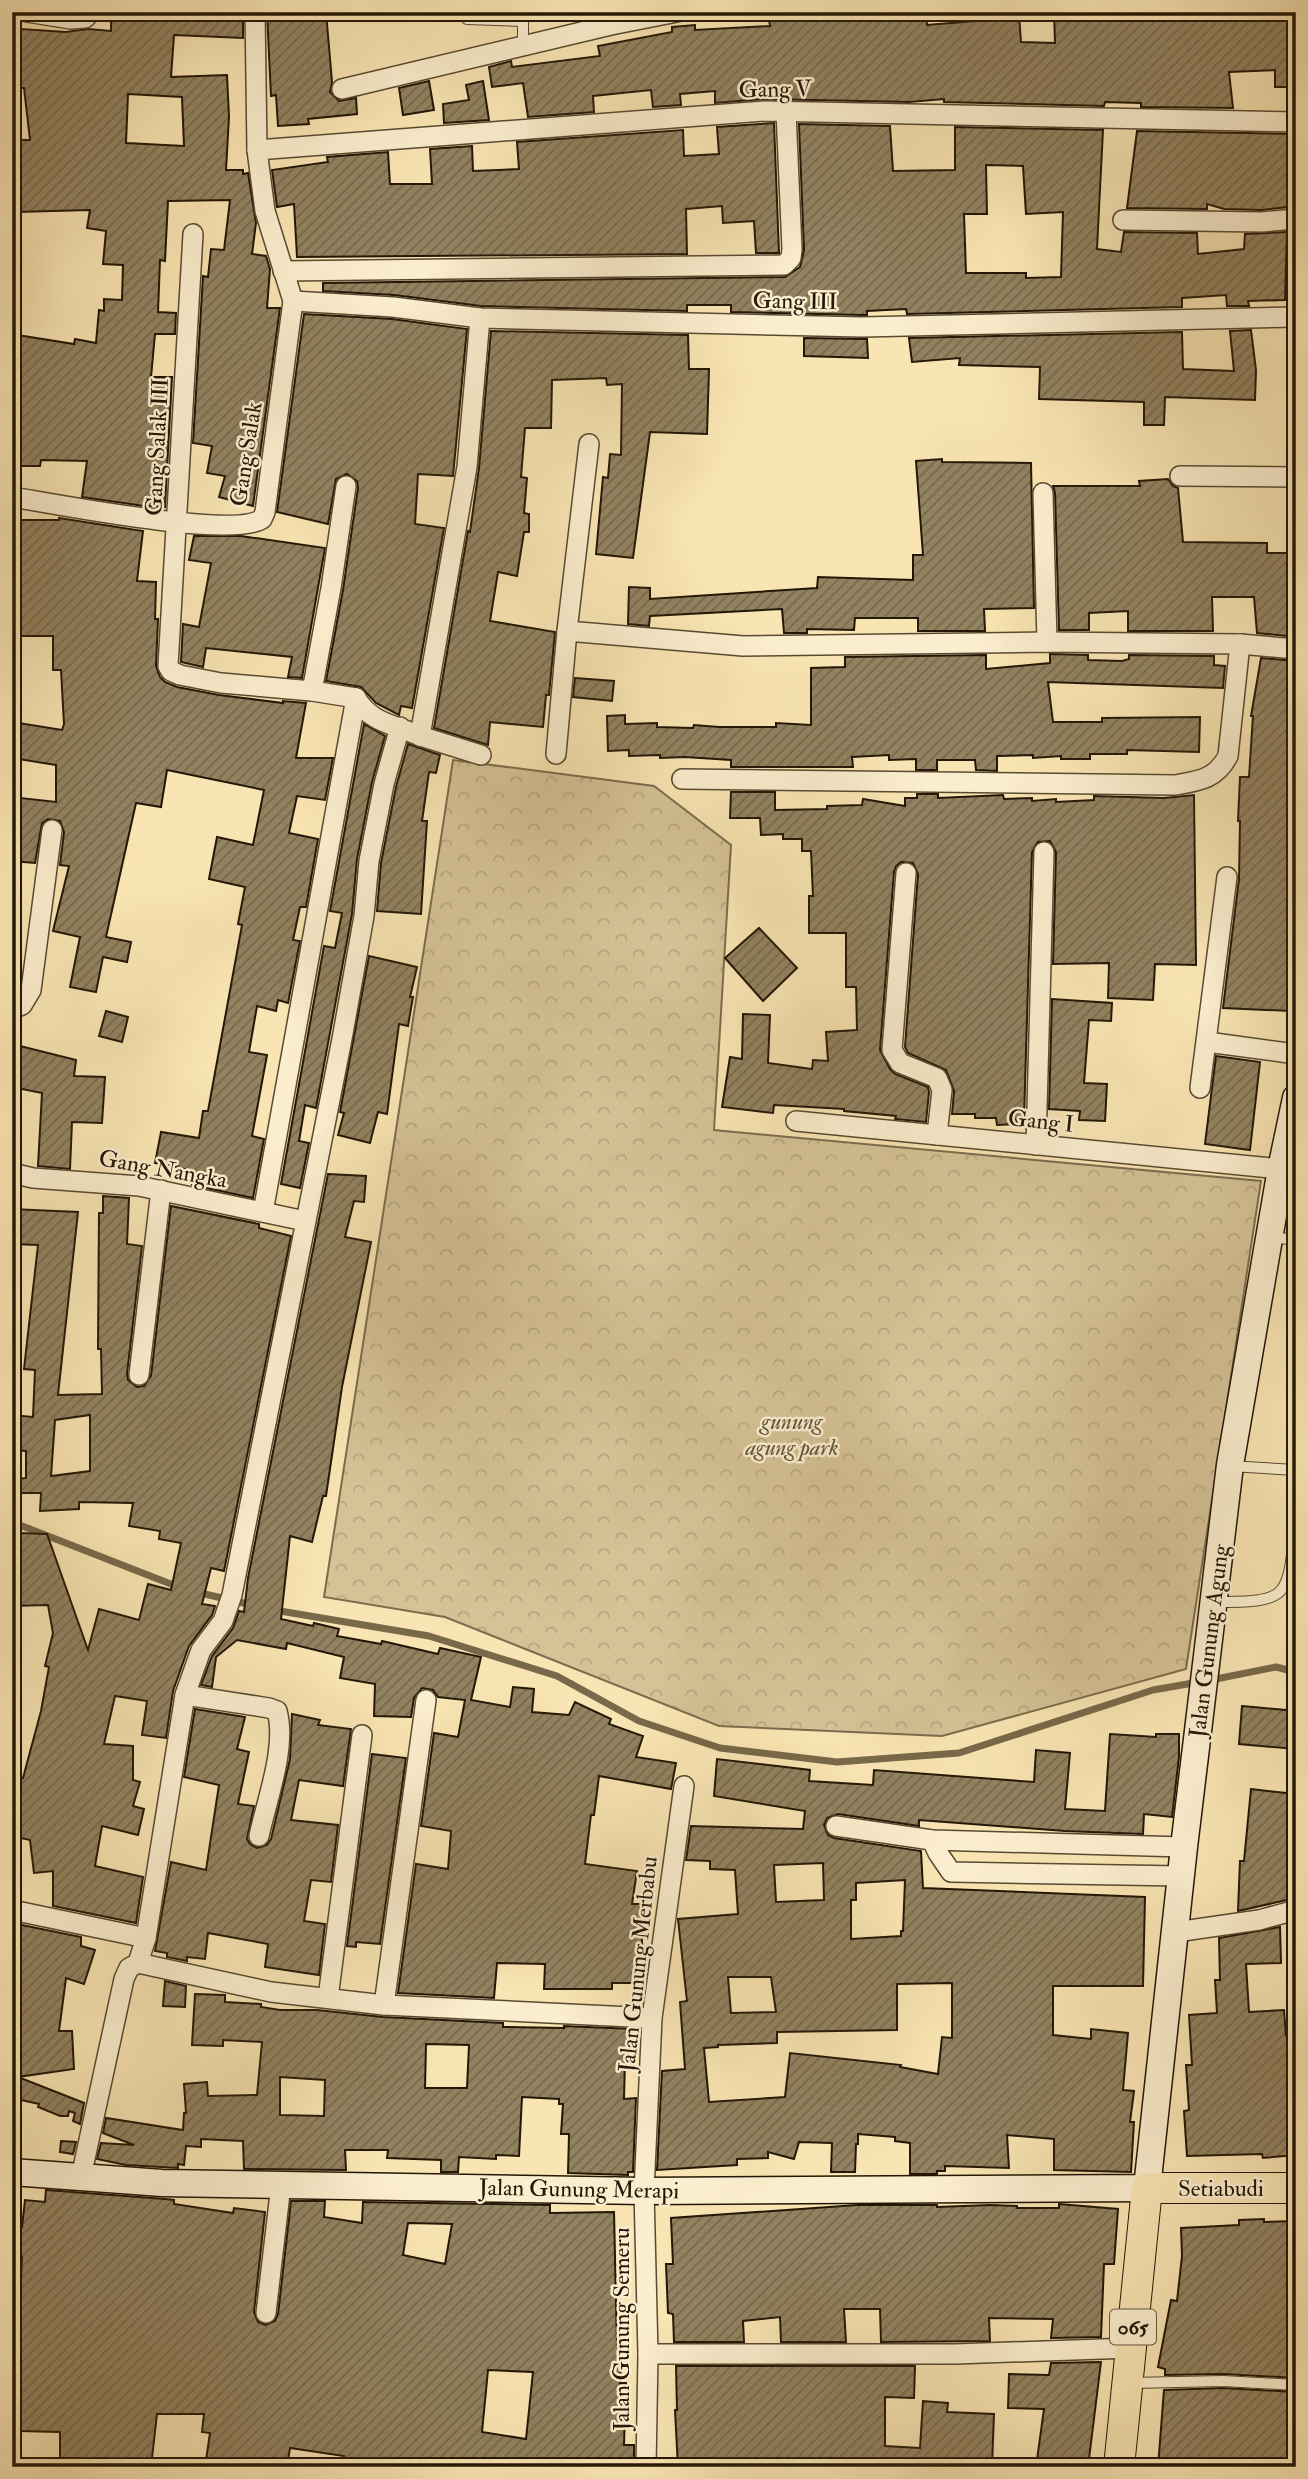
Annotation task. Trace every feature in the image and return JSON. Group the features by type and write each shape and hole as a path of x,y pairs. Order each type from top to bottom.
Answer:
{"main road":[{"name":"Jalan Gunung Agung","path":"1147,2188 1184,1847 1230,1465 1269,1237 1288,1169 1296,1098"},
{"name":"Jalan Gunung Merapi","path":"12,2172 162,2183 644,2191 1147,2188"},
{"name":"Setiabudi","path":"1147,2188 1296,2188"},
{"name":"065","path":"1119,2467 1147,2188"}],"street":[{"path":"27,12 71,19 88,15"},
{"name":"Gang Salak","path":"12,497 178,523 244,524 262,519 293,301 265,211 257,150 256,12"},
{"path":"342,89 611,25 677,12"},
{"name":"Gang V","path":"257,150 765,111 1296,122"},
{"path":"283,271 784,265 791,258 792,249 786,112"},
{"path":"1123,220 1262,222 1296,219"},
{"name":"Gang Salak III","path":"193,234 178,523 167,661 172,671 180,676 221,684 312,691"},
{"name":"Gang III","path":"293,301 393,307 480,318 862,327 1296,317"},
{"path":"420,736 467,467 480,318"},
{"path":"556,754 589,444"},
{"path":"1180,476 1296,477"},
{"path":"346,486 312,691 356,698"},
{"path":"1042,494 1047,642"},
{"path":"567,631 743,646 1047,642 1240,644 1296,649"},
{"path":"682,779 1175,785 1200,781 1221,770 1228,756 1240,644"},
{"path":"356,698 372,718 481,755"},
{"path":"263,1212 356,698"},
{"path":"138,1963 146,1938 186,1695 201,1650 223,1621 232,1595 364,916 372,848 384,784 400,727"},
{"path":"12,1009 22,1004 31,990 51,830"},
{"path":"1036,1145 1044,852"},
{"path":"906,873 892,1050 900,1063 937,1078 942,1090 937,1135"},
{"path":"1200,1088 1227,877"},
{"path":"1207,1042 1296,1054"},
{"name":"Gang I","path":"796,1121 1288,1169"},
{"name":"Gang Nangka","path":"12,1173 33,1178 83,1180 161,1190 305,1220"},
{"path":"139,1375 161,1190"},
{"path":"186,1695 277,1711 281,1723 280,1744 259,1836"},
{"path":"384,2005 426,1700"},
{"path":"328,1998 362,1735"},
{"name":"Jalan Gunung Merbabu","path":"644,2191 652,2018 684,1786"},
{"path":"836,1826 932,1840 1184,1847"},
{"path":"932,1840 951,1872 1181,1876"},
{"path":"12,1910 146,1938"},
{"path":"1176,1932 1259,1920 1296,1910"},
{"path":"81,2177 124,1979 129,1968 138,1963 271,1992 384,2005 652,2018"},
{"path":"266,2313 281,2185"},
{"name":"Jalan Gunung Semeru","path":"644,2191 648,2354 646,2467"},
{"path":"648,2354 955,2354 1131,2348"}],"lane":[{"path":"460,12 467,19 523,17 523,46"},
{"path":"1269,1237 1296,1240"},
{"path":"1230,1465 1296,1470"},
{"path":"1214,1602 1259,1602 1278,1594 1289,1581 1296,1526"},
{"path":"1127,2383 1223,2381 1296,2385"}],"green space":[{"name":"gunung agung park","path":"453,760 654,786 731,845 714,1130 1261,1181 1186,1669 942,1736 719,1726 445,1617 324,1597"}],"building":[{"path":"111,12 243,12 243,38 174,35 171,77 227,75 229,117 226,170 243,170 243,174 248,173 256,223 252,254 266,256 270,269 267,308 280,308 253,506 219,497 225,476 207,473 212,446 193,443 203,276 208,277 211,249 224,250 230,200 168,201 165,261 160,260 158,312 176,313 175,334 155,334 151,377 172,377 165,507 82,497 87,461 41,460 40,466 12,466 12,443 18,442 15,368 12,368 17,335 74,344 75,339 96,343 99,310 104,311 104,299 122,300 123,265 103,264 106,231 87,228 90,210 16,212 12,140 30,140 24,88 12,88 12,62 20,62 21,29 111,31","holes":["128,94 182,97 184,146 126,143"]},
{"path":"267,12 326,12 332,82 330,92 339,101 356,98 357,114 308,119 309,124 278,126 276,95 271,96"},
{"path":"768,12 926,12 927,25 1019,15 1021,42 1055,43 1054,12 1129,12 1129,17 1202,12 1296,12 1296,87 1275,87 1275,70 1229,72 1233,108 1141,107 1141,103 1105,102 1104,106 944,102 944,99 909,102 765,99 715,103 715,91 680,94 681,105 653,107 651,90 593,96 594,112 528,117 523,83 492,87 489,67 511,61 512,67 600,56 598,46 672,32 672,27 695,25 695,30 770,26"},
{"path":"429,81 434,110 403,115 399,88"},
{"path":"483,81 489,120 444,123 443,104 469,100 466,85"},
{"path":"774,123 779,253 756,253 754,221 723,223 722,206 686,209 687,254 297,257 294,204 277,207 272,170 328,162 327,157 388,152 390,184 432,184 430,149 472,146 473,171 519,169 517,142 683,130 684,156 719,154 717,127"},
{"path":"799,124 890,126 893,171 955,170 955,127 1103,130 1097,249 1121,252 1124,232 1197,233 1198,254 1244,249 1245,234 1287,232 1285,300 1248,301 1249,306 1227,306 1226,295 1182,298 1182,307 907,314 906,309 867,311 867,315 862,315 731,312 731,305 687,305 687,311 481,306 394,295 323,291 323,283 785,277 800,267 804,250","holes":["986,165 1023,166 1026,214 1063,212 1061,277 1026,278 1026,273 966,273 964,214 987,214"]},
{"path":"1137,131 1293,134 1296,202 1289,203 1288,207 1262,210 1224,209 1207,204 1207,209 1127,208"},
{"path":"304,314 392,319 467,329 453,476 418,474 415,524 444,528 412,708 401,706 399,715 376,703 361,687 326,681 343,590 357,481 347,474 336,479 328,524 277,512"},
{"path":"1251,330 1256,370 1255,400 1165,397 1164,425 1144,425 1144,402 1039,399 1040,367 959,365 960,358 912,362 909,338 1182,332 1183,369 1234,371 1230,331"},
{"path":"491,331 688,335 689,369 709,369 707,434 650,432 633,558 596,554 603,477 608,478 610,454 621,455 622,384 607,385 606,378 552,380 551,428 525,428 521,477 527,478 524,513 529,514 529,532 524,532 517,576 498,572 490,621 555,632 549,695 546,695 543,727 490,722 488,745 434,728 468,531 470,532 479,468"},
{"path":"804,338 867,339 868,358 804,356"},
{"path":"942,459 942,462 1031,463 1034,608 984,609 985,631 918,631 918,618 855,618 854,630 807,629 807,633 784,633 782,609 650,616 649,626 628,624 629,587 650,588 650,599 817,588 818,577 913,580 913,555 923,555 916,461"},
{"path":"1168,479 1178,488 1183,542 1267,543 1267,553 1296,553 1296,637 1257,633 1254,597 1212,597 1213,631 1128,631 1128,611 1089,613 1089,630 1059,630 1053,486 1140,486 1139,481"},
{"path":"59,518 143,531 137,581 156,582 156,666 165,682 219,695 283,703 306,703 296,758 333,758 325,800 297,796 289,833 318,839 306,907 300,907 293,940 300,941 288,1003 278,1000 276,1011 257,1006 249,1052 267,1055 252,1136 264,1139 253,1198 192,1185 195,1171 155,1163 161,1132 199,1138 203,1111 208,1111 242,925 238,924 245,887 209,879 217,837 253,845 264,790 167,770 161,807 136,803 106,937 131,942 127,962 103,957 96,992 70,987 80,937 53,931 69,866 60,865 64,832 60,821 48,819 42,823 35,863 12,861 12,797 56,802 56,765 12,758 12,722 62,730 64,724 61,670 53,670 53,636 13,636 12,520"},
{"path":"194,536 241,536 325,548 302,678 288,677 292,657 206,648 203,667 181,662 183,624 199,627 211,563 189,560"},
{"path":"1050,654 1088,655 1088,660 1122,661 1129,659 1129,655 1214,656 1214,665 1225,666 1223,688 1048,682 1053,722 1102,722 1102,718 1200,717 1199,752 1127,750 1127,754 1090,754 1090,759 1061,759 1061,756 1033,758 1033,755 997,756 997,771 976,770 975,760 937,760 937,770 916,770 916,759 889,760 889,755 852,757 853,767 731,767 731,760 660,758 660,755 629,756 629,750 608,751 607,716 625,715 625,724 657,723 657,727 776,727 776,723 811,725 811,668 845,667 845,657 986,655 986,669 1050,663"},
{"path":"1261,658 1296,661 1296,927 1290,1011 1223,1008 1239,879 1240,777 1249,777 1251,716"},
{"path":"575,678 614,681 612,701 573,697"},
{"path":"364,724 385,736 372,782 357,859 352,914 316,1108 305,1105 299,1141 309,1143 300,1188 281,1184 324,946 335,948 342,913 330,911"},
{"path":"408,744 440,755 436,773 429,772 422,821 427,821 421,914 377,911 381,863 396,787"},
{"path":"731,792 775,792 775,810 862,805 863,799 905,806 905,798 917,798 917,794 938,794 938,798 1003,795 1004,799 1056,799 1056,802 1094,800 1094,796 1164,798 1194,795 1196,965 1155,964 1153,1000 1108,998 1109,963 1053,964 1056,852 1050,841 1038,842 1032,852 1024,1119 1016,1119 1017,1124 997,1125 996,1118 952,1114 954,1091 946,1070 908,1053 905,1047 918,874 913,863 901,862 894,872 880,1050 895,1074 928,1087 926,1122 844,1109 774,1105 773,1113 722,1107 730,1057 742,1059 743,1014 770,1015 768,1063 812,1069 813,1060 828,1061 826,1032 857,1030 856,987 846,987 846,933 809,933 809,896 813,896 811,851 802,851 802,839 783,839 783,834 761,835 760,818 730,818"},
{"path":"759,928 797,968 763,1001 725,958"},
{"path":"369,956 417,967 410,997 413,997 408,1026 399,1024 387,1114 378,1112 370,1143 338,1135 344,1113 340,1112"},
{"path":"1052,999 1112,1003 1111,1021 1089,1020 1084,1083 1107,1084 1105,1121 1079,1120 1080,1111 1049,1109"},
{"path":"106,1011 128,1017 122,1042 99,1036"},
{"path":"12,1044 76,1060 74,1076 105,1077 102,1123 72,1122 70,1169 38,1166 42,1093 12,1087"},
{"path":"1216,1056 1260,1062 1250,1150 1205,1144"},
{"path":"328,1174 366,1176 364,1202 354,1201 345,1237 371,1242 342,1387 326,1496 323,1496 312,1542 290,1536 281,1619 339,1629 337,1636 381,1644 382,1641 438,1654 440,1648 481,1657 471,1700 510,1707 513,1687 534,1689 532,1712 569,1715 575,1702 611,1719 609,1724 643,1736 636,1757 676,1763 671,1789 599,1776 594,1815 591,1815 585,1864 637,1871 632,1904 645,1904 642,1983 612,1983 612,1989 544,1989 545,1964 497,1963 494,1998 398,1993 416,1864 448,1869 451,1831 421,1826 434,1733 458,1737 465,1700 438,1697 433,1690 422,1688 414,1698 411,1717 374,1716 375,1684 340,1678 344,1657 287,1643 286,1649 237,1640 216,1657 212,1687 201,1685 212,1656 233,1628 239,1611 244,1612 248,1578"},
{"path":"103,1196 129,1198 127,1244 142,1246 127,1374 128,1380 137,1387 144,1386 151,1376 171,1206 259,1224 259,1228 291,1236 224,1571 211,1568 202,1604 215,1606 212,1615 189,1646 173,1691 166,1738 142,1735 147,1701 115,1696 104,1744 133,1746 133,1780 140,1782 133,1806 144,1809 138,1835 102,1826 95,1866 143,1877 136,1923 53,1906 53,1871 34,1873 30,1840 12,1836 12,1785 19,1786 23,1778 41,1711 49,1667 45,1666 53,1633 48,1605 12,1606 12,1579 17,1579 19,1533 47,1534 88,1650 99,1609 139,1620 148,1584 171,1590 181,1543 159,1539 160,1531 129,1526 133,1503 79,1502 79,1509 40,1511 41,1493 12,1493 12,1480 26,1478 26,1451 12,1450 12,1415 33,1417 35,1370 24,1369 38,1245 12,1244 12,1209 78,1212 58,1395 102,1394 101,1349 98,1349 99,1213 103,1213","holes":["90,1415 90,1471 51,1476 55,1420"]},
{"path":"1242,1706 1296,1711 1296,1749 1239,1744"},
{"path":"195,1709 245,1717 237,1749 249,1752 238,1804 254,1806 247,1839 257,1848 267,1845 271,1839 290,1759 292,1714 320,1720 318,1725 351,1729 343,1786 299,1780 291,1820 338,1825 331,1882 311,1880 304,1921 325,1924 319,1975 265,1967 268,1944 208,1933 205,1959 187,1957 187,1961 167,1957 167,1953 155,1951 171,1862 206,1870 219,1785 184,1777"},
{"path":"1110,1734 1156,1737 1156,1734 1179,1734 1172,1817 1144,1814 1143,1834 919,1820 919,1826 838,1814 827,1818 824,1825 828,1835 834,1838 921,1851 923,1888 1145,1897 1143,1986 1053,1986 1053,2035 1091,2039 1091,2029 1128,2033 1123,2090 1134,2091 1130,2122 1134,2122 1131,2172 1054,2170 1054,2139 1007,2135 1009,2168 945,2166 945,2171 937,2171 937,2174 910,2174 910,2143 895,2141 895,2137 858,2134 855,2172 831,2172 832,2143 799,2142 794,2159 768,2152 768,2158 737,2159 737,2165 657,2170 662,2071 685,2069 680,2002 687,2001 678,1919 738,1914 735,1870 710,1869 710,1861 686,1860 691,1826 803,1829 805,1811 714,1796 717,1759 810,1770 809,1781 873,1785 874,1770 1034,1782 1036,1750 1070,1753 1065,1809 1105,1811","holes":["823,1863 824,1900 776,1902 774,1865","905,1880 901,1936 851,1939 851,1900 856,1900 856,1883","728,1977 771,1977 776,2012 731,2013","952,1983 952,2038 942,2037 938,2074 900,2067 901,2065 790,2053 785,2097 709,2102 704,2048 777,2043 777,2032 897,2030 897,1984"]},
{"path":"372,1754 406,1758 380,1944 356,1942 356,1947 347,1946"},
{"path":"1251,1789 1295,1794 1288,1863 1296,1863 1296,1898 1238,1911 1240,1861 1244,1861"},
{"path":"12,1923 81,1937 81,1946 95,1950 84,1984 66,1978 59,2031 72,2031 74,2069 18,2077 84,2103 80,2124 73,2121 75,2113 69,2111 68,2116 60,2116 38,2107 39,2104 12,2098"},
{"path":"1280,1927 1281,1963 1246,1964 1249,2012 1284,2010 1286,2036 1296,2035 1296,2155 1263,2158 1262,2154 1187,2156 1184,2111 1189,2110 1186,2065 1192,2065 1189,2015 1217,2013 1215,1980 1220,1980 1219,1938"},
{"path":"165,1981 186,1986 185,2007 163,2006"},
{"path":"195,1994 225,1995 225,2002 261,2004 261,2007 280,2010 317,2010 383,2017 503,2023 503,2027 634,2029 633,2061 625,2061 624,2099 636,2098 633,2172 628,2172 628,2175 568,2173 569,2134 561,2134 563,2104 559,2104 559,2099 522,2097 519,2156 496,2155 496,2159 459,2157 458,2172 441,2172 441,2160 387,2158 388,2150 345,2150 346,2170 244,2169 243,2141 201,2139 201,2147 186,2146 184,2165 178,2164 178,2168 126,2165 97,2159 101,2143 134,2145 103,2133 106,2118 183,2130 186,2113 184,2084 207,2082 208,2096 257,2095 262,2042 223,2040 223,2046 192,2045","holes":["426,2044 469,2045 467,2088 425,2088","280,2077 325,2080 324,2116 280,2115"]},
{"path":"61,2141 76,2142 73,2154 60,2152"},
{"path":"46,2190 174,2200 174,2204 233,2213 234,2208 265,2212 254,2312 258,2322 265,2325 275,2321 278,2314 291,2201 325,2201 324,2217 362,2223 363,2202 550,2205 550,2213 614,2212 617,2346 622,2347 620,2383 626,2383 624,2445 634,2445 634,2467 501,2467 473,2462 472,2467 343,2467 344,2456 290,2448 287,2467 205,2467 210,2433 202,2432 204,2414 157,2414 151,2467 60,2467 60,2432 19,2431 21,2388 12,2387 12,2319 19,2320 22,2257 12,2256 15,2226 22,2227 25,2200 45,2202","holes":["408,2223 452,2224 445,2264 403,2255","488,2370 533,2372 526,2439 482,2432"]},
{"path":"1059,2204 1118,2209 1114,2264 1104,2264 1101,2337 1051,2338 1053,2319 989,2318 990,2341 881,2342 880,2309 844,2309 846,2342 781,2342 780,2317 743,2321 744,2342 674,2342 673,2314 668,2313 666,2264 673,2264 671,2218 857,2205 1059,2208"},
{"path":"1264,2219 1264,2222 1296,2221 1296,2378 1223,2374 1165,2375 1165,2369 1158,2367 1171,2300 1177,2301 1182,2256 1181,2228 1239,2225 1239,2220"},
{"path":"1101,2362 1088,2467 1036,2467 1044,2409 1008,2408 1009,2374 1049,2375 1051,2363"},
{"path":"676,2366 915,2366 914,2398 885,2397 885,2446 920,2448 923,2401 948,2403 947,2412 994,2414 992,2467 678,2467"},
{"path":"1223,2388 1296,2392 1296,2467 1158,2467 1164,2390"}],"waterway":[{"path":"12,1522 181,1588"},
{"path":"196,1592 252,1605"},
{"path":"274,1610 429,1636 557,1676 639,1721 720,1748 837,1762 959,1753 1153,1690 1199,1682"},
{"path":"1211,1680 1276,1667 1296,1672"}]}
